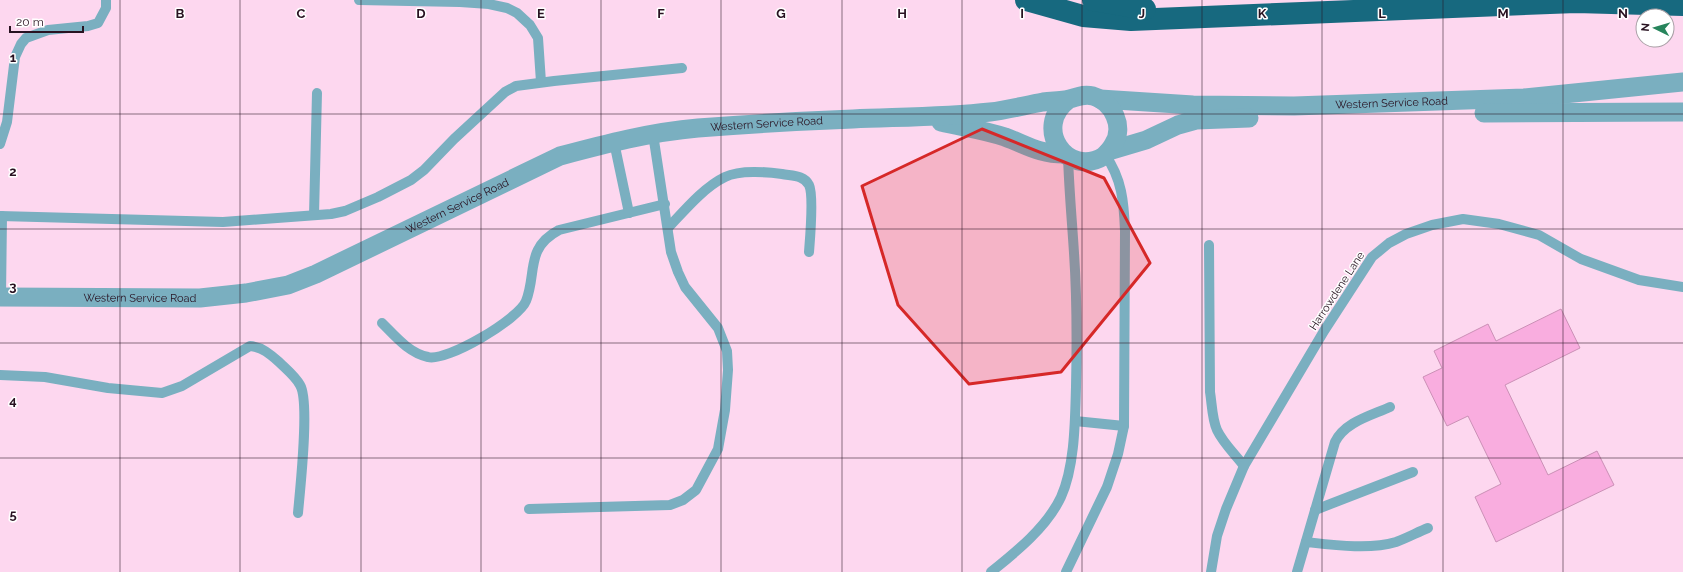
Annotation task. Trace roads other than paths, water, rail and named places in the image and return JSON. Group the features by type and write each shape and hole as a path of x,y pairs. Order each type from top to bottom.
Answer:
{"highway":[{"path":"1026,0 1083,16 1131,20 1576,2 1683,5"},
{"path":"1093,0 1198,17"}],"street":[{"name":"Western Service Road","path":"1100,99 1193,105 1294,106 1524,98 1683,82"},
{"path":"1083,95 1100,99 1113,110 1118,127 1117,136 1114,144 1107,153 1096,159 1086,161 1077,160 1066,155 1056,145 1052,133 1055,114 1062,104 1068,100 1083,95"},
{"name":"Western Service Road","path":"1,297 200,298 246,293 288,285 316,274 560,156 614,142 654,134 696,128 772,123 918,117 992,112 1046,101 1068,100"},
{"name":"Western Service Road","path":"1107,153 1146,140 1178,124 1196,120 1495,112 1683,112"},
{"name":"Western Service Road","path":"918,117 988,132 1045,153 1066,155"}],"lane":[{"path":"0,144 7,122 15,57 21,44 26,38 48,30 88,26 98,23 106,8 106,0"},
{"path":"359,0 460,2 489,4 507,8 522,17 530,25 538,38 541,82"},
{"path":"1,297 1,216 223,222 314,215 345,211 378,197 411,180 424,170 454,139 505,92 516,86 541,82 682,68"},
{"path":"314,215 317,93"},
{"path":"529,509 670,505 683,500 696,490 718,449 728,370 727,351 718,328 685,287 680,277 672,252 654,134"},
{"path":"614,142 629,213"},
{"path":"1066,572 1107,488 1118,454 1124,426 1124,202 1117,176 1107,153"},
{"path":"991,572 1017,552 1048,518 1061,497 1071,462 1075,421 1076,352 1074,254 1066,155"},
{"path":"668,228 715,183 726,176 754,172 799,177 806,180 811,191 809,252"},
{"path":"382,324 408,348 418,354 430,358 438,357 465,348 503,324 521,310 526,302 532,266 537,251 549,236 559,230 665,204"},
{"name":"Harrowdene Lane","path":"1211,572 1217,536 1244,466 1324,331 1372,257 1389,243 1406,234 1432,225 1463,219 1499,224 1539,235 1581,259 1639,280 1683,287"},
{"path":"1209,245 1210,392 1212,409 1217,429 1223,440 1244,466"},
{"path":"0,376 45,377 108,388 162,393 182,386 250,346 270,353 300,384 304,395 304,437 298,513"},
{"path":"1297,572 1335,442 1339,434 1348,426 1390,407"},
{"path":"1075,421 1124,426"},
{"path":"1315,510 1413,472"},
{"path":"1306,542 1350,546 1379,544 1396,542 1428,528"}]}
